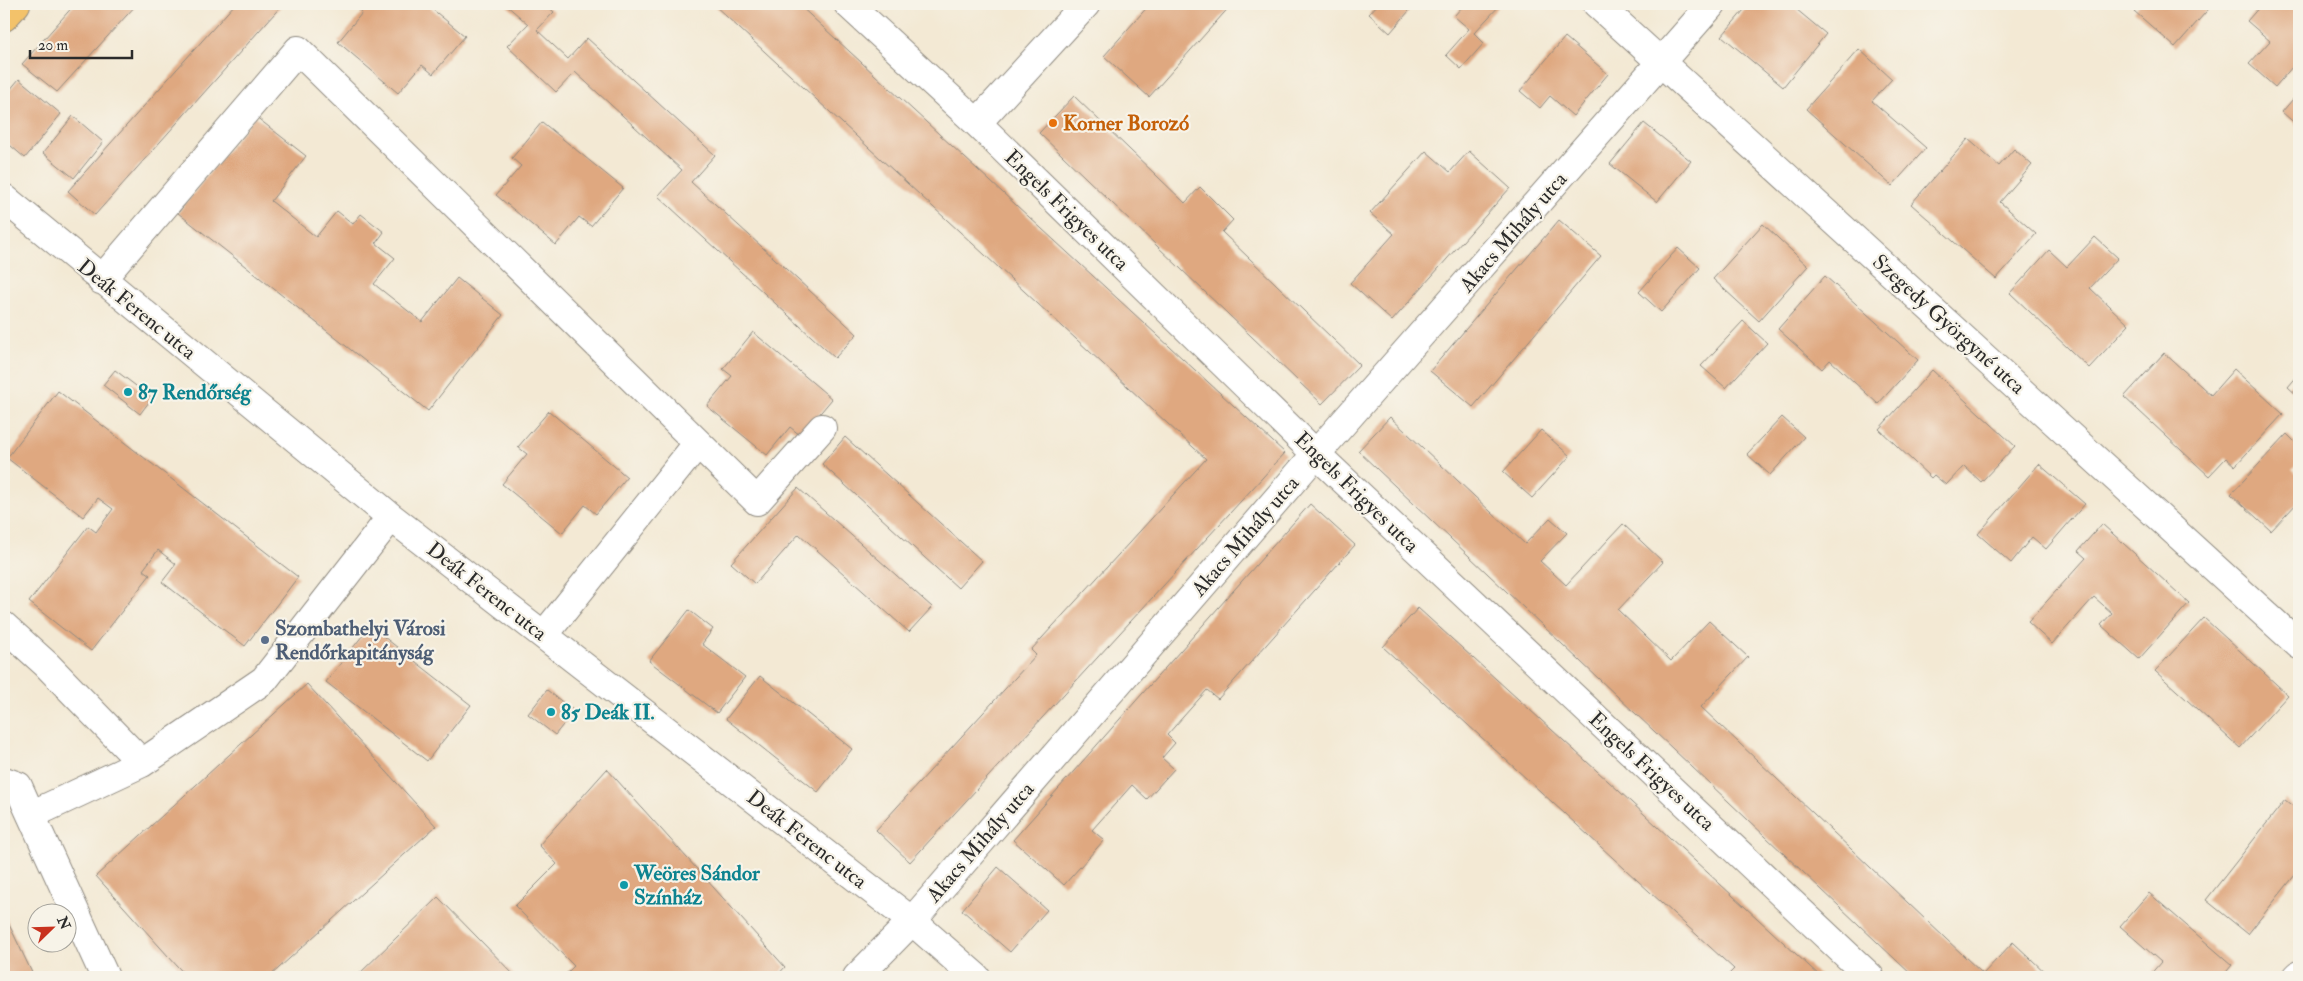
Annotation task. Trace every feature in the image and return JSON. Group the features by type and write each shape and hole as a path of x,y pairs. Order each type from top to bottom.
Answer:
{"main road":[{"path":"4,17 16,4"}],"street":[{"name":"Engels Frigyes utca","path":"848,4 977,123 1316,454 1870,977"},
{"path":"977,123 1086,4"},
{"name":"Szegedy Györgyné utca","path":"1598,4 2299,646"},
{"name":"Akacs Mihály utca","path":"858,977 912,921 1316,454 1712,4"},
{"path":"101,280 298,50 756,501 822,428"},
{"name":"Deák Ferenc utca","path":"4,198 101,280 391,517 912,921 976,977"},
{"path":"544,635 698,443"},
{"path":"32,815 142,763 264,680 391,517"},
{"path":"4,626 47,664 142,763"},
{"path":"4,781 18,786 105,977"}],"building":[{"path":"75,4 137,4 57,92 22,64"},
{"path":"235,4 283,4 95,215 68,191"},
{"path":"355,4 426,4 465,36 433,74 422,65 398,93 338,42 362,13"},
{"path":"505,4 545,4 554,12 537,30 568,59 587,38 715,155 691,182 857,334 835,358 658,196 682,170 575,72 556,92 507,46 528,24"},
{"path":"713,4 798,4 1285,453 910,862 876,830 1036,655 1031,650 1206,459"},
{"path":"1150,4 1232,4 1149,97 1104,56"},
{"path":"1378,4 1415,4 1390,33 1369,14"},
{"path":"1459,4 1501,4 1474,33 1484,43 1461,69 1446,55 1469,29 1454,16 1462,7"},
{"path":"1749,4 1790,4 1826,34 1783,87 1722,36"},
{"path":"2140,4 2213,4 2175,47 2134,11"},
{"path":"2262,4 2299,4 2299,59 2275,87 2249,64 2270,41 2247,21"},
{"path":"1565,37 1608,74 1573,116 1550,96 1540,108 1520,91"},
{"path":"1859,49 1892,79 1872,101 1926,148 1892,186 1806,109"},
{"path":"19,79 61,114 25,158 4,140 4,97"},
{"path":"2299,92 2299,127 2282,112"},
{"path":"1074,96 1185,203 1200,187 1233,220 1222,232 1360,365 1322,404 1039,133"},
{"path":"73,116 103,142 74,178 43,153"},
{"path":"255,116 306,156 271,201 316,237 337,211 353,224 361,214 384,232 376,243 395,258 374,284 422,322 457,278 503,315 428,411 178,213"},
{"path":"542,122 623,188 591,226 579,217 556,245 496,195 521,166 512,158"},
{"path":"1644,123 1691,161 1657,202 1610,164"},
{"path":"1968,139 1999,166 2014,149 2032,165 2000,202 2036,234 1996,279 1911,204"},
{"path":"1426,151 1450,172 1469,151 1510,188 1392,321 1350,283 1394,234 1370,213"},
{"path":"1559,220 1601,256 1473,407 1430,371"},
{"path":"1763,224 1808,266 1759,321 1713,279"},
{"path":"2095,237 2118,258 2090,288 2129,325 2089,368 2010,293 2049,250 2067,267"},
{"path":"1678,248 1700,268 1661,312 1639,292"},
{"path":"1825,276 1918,360 1878,404 1830,360 1822,369 1778,329"},
{"path":"1743,321 1767,343 1726,388 1701,366"},
{"path":"753,332 832,399 801,436 790,427 767,455 707,406 732,376 723,369"},
{"path":"2164,353 2211,395 2234,369 2283,414 2235,466 2226,458 2209,476 2124,397"},
{"name":"87 Rendőrség","path":"115,370 152,398 140,414 103,385"},
{"path":"1932,370 2015,446 1981,482 1964,466 1946,485 1934,475 1931,478 1879,429"},
{"path":"2299,374 2299,397 2288,387"},
{"path":"58,391 298,577 245,646 162,582 176,564 158,550 143,570 150,575 91,651 29,602 88,526 96,532 113,509 98,498 83,517 7,458"},
{"path":"549,411 627,477 596,514 585,505 562,533 502,484 527,454 518,447"},
{"path":"1390,417 1525,544 1550,518 1567,533 1540,561 1566,585 1623,524 1663,562 1618,610 1671,661 1709,621 1748,657 1701,707 1983,974 2013,942 2049,976 1914,977 1358,451"},
{"path":"1782,417 1804,437 1770,475 1747,454"},
{"path":"1541,430 1570,456 1532,498 1503,472"},
{"path":"2287,434 2299,446 2299,462 2292,470 2299,476 2299,501 2271,531 2231,494"},
{"path":"845,437 982,561 958,588 822,464"},
{"path":"2039,464 2085,504 2046,549 2032,537 2011,563 1978,534"},
{"path":"798,488 932,607 909,632 799,534 755,584 731,563"},
{"path":"1310,504 1355,545 1218,699 1207,690 1167,735 1175,743 1162,758 1174,769 1147,799 1132,785 1092,830 1104,840 1064,885 1013,840"},
{"path":"2102,524 2189,603 2139,659 2101,625 2112,613 2094,597 2052,644 2028,622 2086,558 2078,551"},
{"path":"1418,608 1821,977 1726,977 1734,969 1383,647"},
{"path":"689,610 713,629 702,644 745,677 717,713 649,661"},
{"path":"2204,618 2288,695 2240,748 2155,671"},
{"path":"370,626 471,705 427,761 326,682"},
{"path":"760,676 852,749 818,792 726,719"},
{"path":"307,684 436,826 269,977 187,977 96,876"},
{"name":"85 Deák II.","path":"547,690 574,711 555,735 528,714"},
{"name":"Weöres Sándor Színház","path":"607,769 785,967 776,977 563,977 574,966 515,906 557,864 539,845"},
{"path":"2285,800 2299,811 2299,870 2248,934 2206,900"},
{"path":"998,867 1047,910 1010,952 962,910"},
{"path":"2149,893 2232,965 2222,977 2148,977 2161,962 2120,926"},
{"path":"438,897 516,977 356,977"},
{"path":"4,914 34,977 4,977"}],"place":[{"name":"Korner Borozó","path":"1053,123"},
{"name":"87 Rendőrség","path":"128,392"},
{"name":"Szombathelyi Városi Rendőrkapitányság","path":"265,640"},
{"name":"85 Deák II.","path":"551,712"},
{"name":"Weöres Sándor Színház","path":"624,885"}]}
